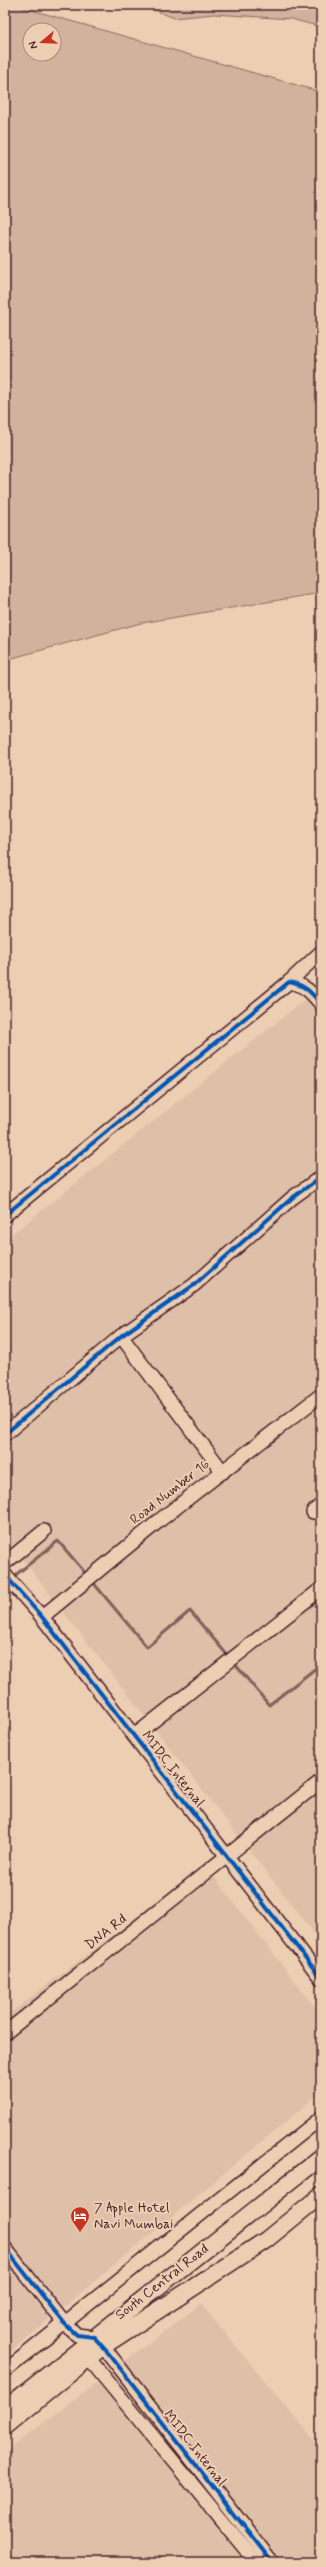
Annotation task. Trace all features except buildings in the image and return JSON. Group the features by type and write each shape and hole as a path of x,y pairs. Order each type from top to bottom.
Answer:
{"main road":[{"name":"South Central Road","path":"98,2342 321,2157"},
{"name":"South Central Road","path":"5,2409 82,2348 98,2342 266,2240 321,2195"},
{"name":"South Central Road","path":"5,2427 82,2348"}],"street":[{"path":"5,1215 289,982 321,952"},
{"path":"289,982 301,984 311,991 321,1004"},
{"path":"5,1434 121,1336 188,1289 292,1198 321,1177"},
{"path":"121,1336 223,1472"},
{"name":"Road Number 16","path":"42,1617 76,1587 321,1394"},
{"path":"5,1563 44,1531"},
{"name":"MIDC Internal","path":"5,1575 42,1617 227,1856 317,1964 321,1978"},
{"path":"134,1736 321,1589"},
{"name":"DNA Rd","path":"5,2032 321,1781"},
{"path":"5,2371 321,2118"},
{"path":"5,2248 82,2348 256,2562"},
{"path":"82,2348 98,2342"},
{"name":"MIDC Internal","path":"98,2342 272,2562"}],"shaded area":[{"path":"5,5 14,5 321,92 321,593 141,623 5,660"},
{"path":"142,5 321,5 321,27 291,19 214,14 174,18"},
{"path":"321,987 321,1942 5,1537 5,1240"},
{"path":"205,1865 321,2015 321,2092 5,2356 5,2017"},
{"path":"201,2304 321,2449 321,2562 5,2562 5,2452"}],"waterway":[{"path":"13,1577 58,1541 88,1576"},
{"path":"91,1580 147,1647 190,1611 229,1657"},
{"path":"234,1663 269,1705 321,1664"}],"cycle path":[{"path":"5,1215 289,982 299,985 307,990 321,1004"},
{"path":"5,1434 121,1336 194,1285 292,1198 321,1177"},
{"path":"5,1575 42,1617 321,1978"},
{"path":"5,2248 65,2324 77,2335 94,2337 109,2354 272,2562"}],"place":[{"name":"7 Apple Hotel Navi Mumbai","path":"80,2233"}]}
